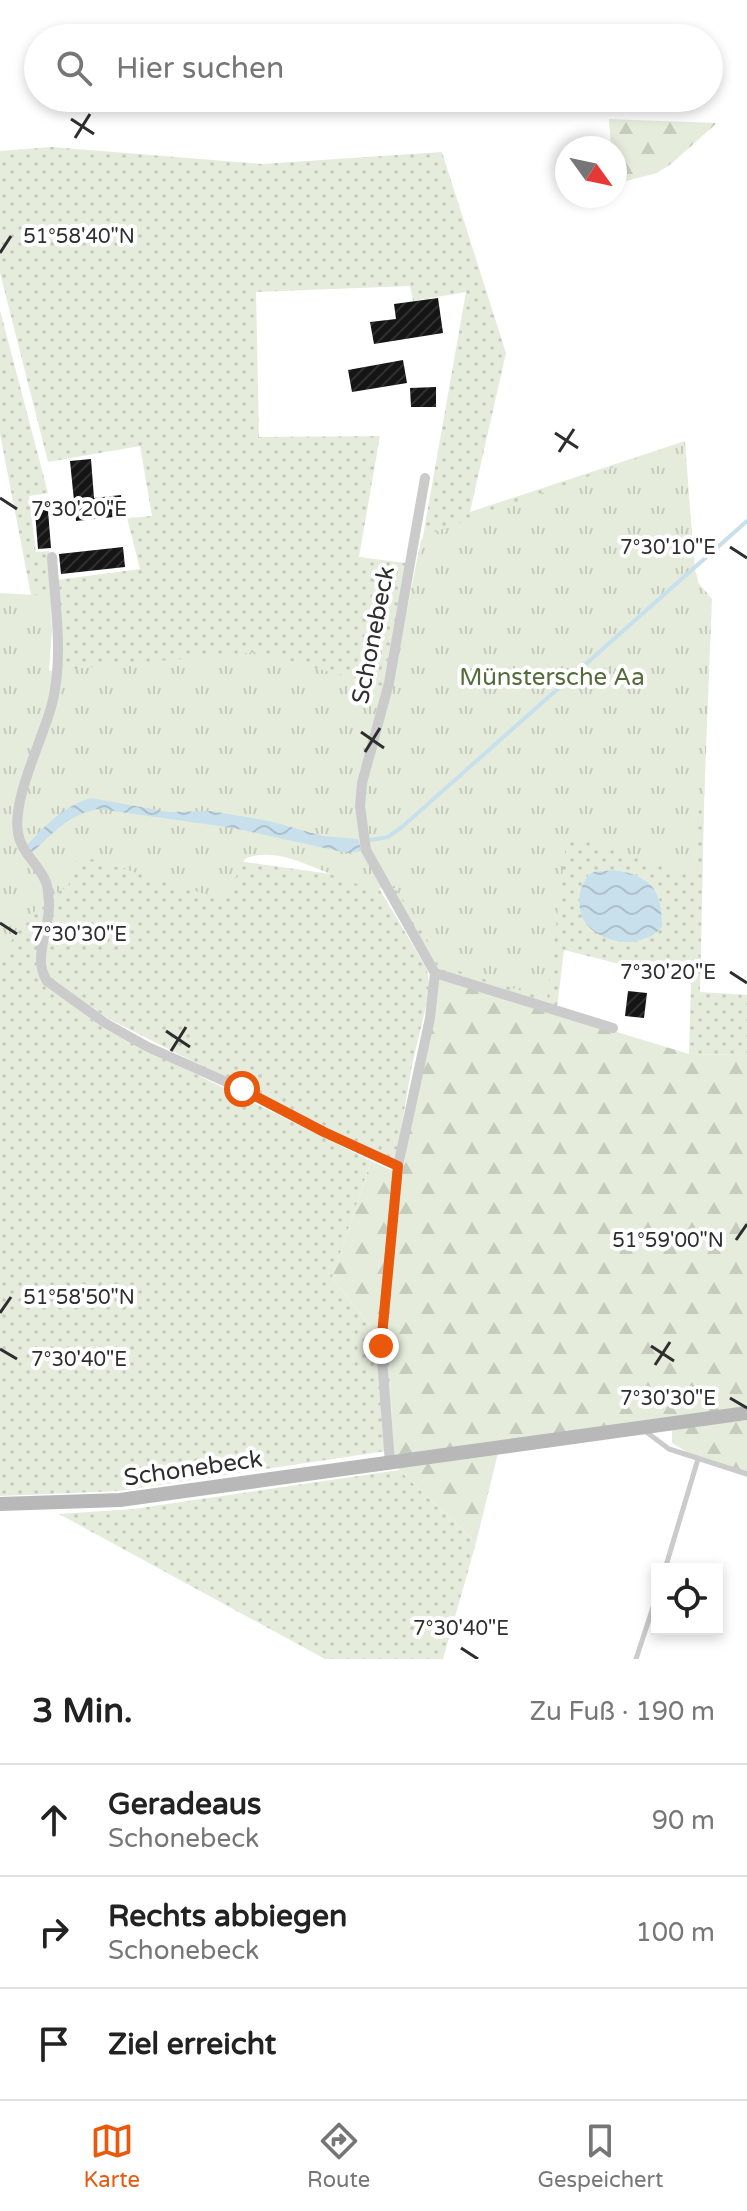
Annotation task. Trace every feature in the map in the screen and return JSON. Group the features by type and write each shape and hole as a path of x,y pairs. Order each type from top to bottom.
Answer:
{"street":[{"name":"Schonebeck","path":"425,478 389,683 362,783 360,806 366,850 435,973"},
{"path":"52,557 58,666 52,703 21,796 18,818 18,834 27,856 47,883 49,909 40,959 42,973 47,981 105,1023 148,1047 242,1089 398,1166"},
{"path":"390,1463 381,1346 398,1166 430,1018 435,973 613,1028"},
{"name":"Schonebeck","path":"0,1504 120,1500 747,1413"}],"lane":[{"path":"641,1428 669,1449 747,1474"},
{"path":"667,1563 698,1459"},
{"path":"636,1659 651,1613"}],"green space":[{"path":"609,119 717,123 657,173 627,181 627,136 610,136"},
{"path":"52,147 262,164 442,152 506,353 470,512 685,441 694,564 401,661 466,292 413,301 410,286 256,292 259,437 380,436 359,557 406,563 385,682 367,750 55,704 56,580 140,569 127,518 152,516 140,446 48,462 0,273 0,151"},
{"path":"0,310 48,493 29,496 36,552 49,551 51,608 33,605 0,434"},
{"name":"Münstersche Aa","path":"684,442 696,580 712,599 704,800 699,806 694,877 567,835 547,999 440,965 419,923 395,888 361,885 293,859 276,856 260,855 245,859 224,900 92,859 74,862 68,887 38,907 0,958 0,593 50,596 52,631 49,671 258,652 391,689 421,540 434,532"},
{"path":"696,572 708,627 700,992 747,995 747,1055 689,1054 691,982 564,950 557,1008 441,973 369,849","holes":["614,870 626,872 652,886 662,914 662,927 637,941 608,938 588,875"]},
{"path":"68,822 223,859 374,880 427,969 430,990 412,1065 395,1164 109,1019 50,980 45,941 48,900"},
{"path":"43,885 38,973 45,985 103,1028 371,1161 332,1278 389,1349 393,1450 119,1491 0,1496 0,907"},
{"path":"437,977 689,1054 747,1055 747,1409 500,1445 476,1543 399,1470 393,1450 389,1349 332,1278 371,1161 402,1175"},
{"path":"747,1420 747,1477 698,1459 672,1443 672,1429"},
{"path":"399,1470 476,1543 443,1659 325,1659 59,1514 133,1509"}],"water":[{"path":"91,798 169,812 211,811 269,821 323,836 358,839 362,851 347,853 233,828 99,809 70,820 32,853 25,847 63,812"},
{"path":"614,870 637,876 652,886 662,914 662,927 655,934 637,941 618,941 599,935 586,923 579,900 583,884 593,872"}],"building":[{"path":"438,298 443,333 374,344 370,322 396,319 394,304"},
{"path":"403,360 407,383 352,392 348,370"},
{"path":"436,387 436,407 411,407 410,388"},
{"path":"91,459 94,498 121,495 123,516 76,521 70,461"},
{"path":"47,498 51,548 38,549 34,499"},
{"path":"123,547 125,567 61,574 59,554"},
{"path":"628,991 647,993 644,1018 625,1016"}],"waterway":[{"name":"Münstersche Aa","path":"365,841 388,837 402,827 747,521"}],"route":[{"path":"242,1089 398,1166 381,1346"}]}
